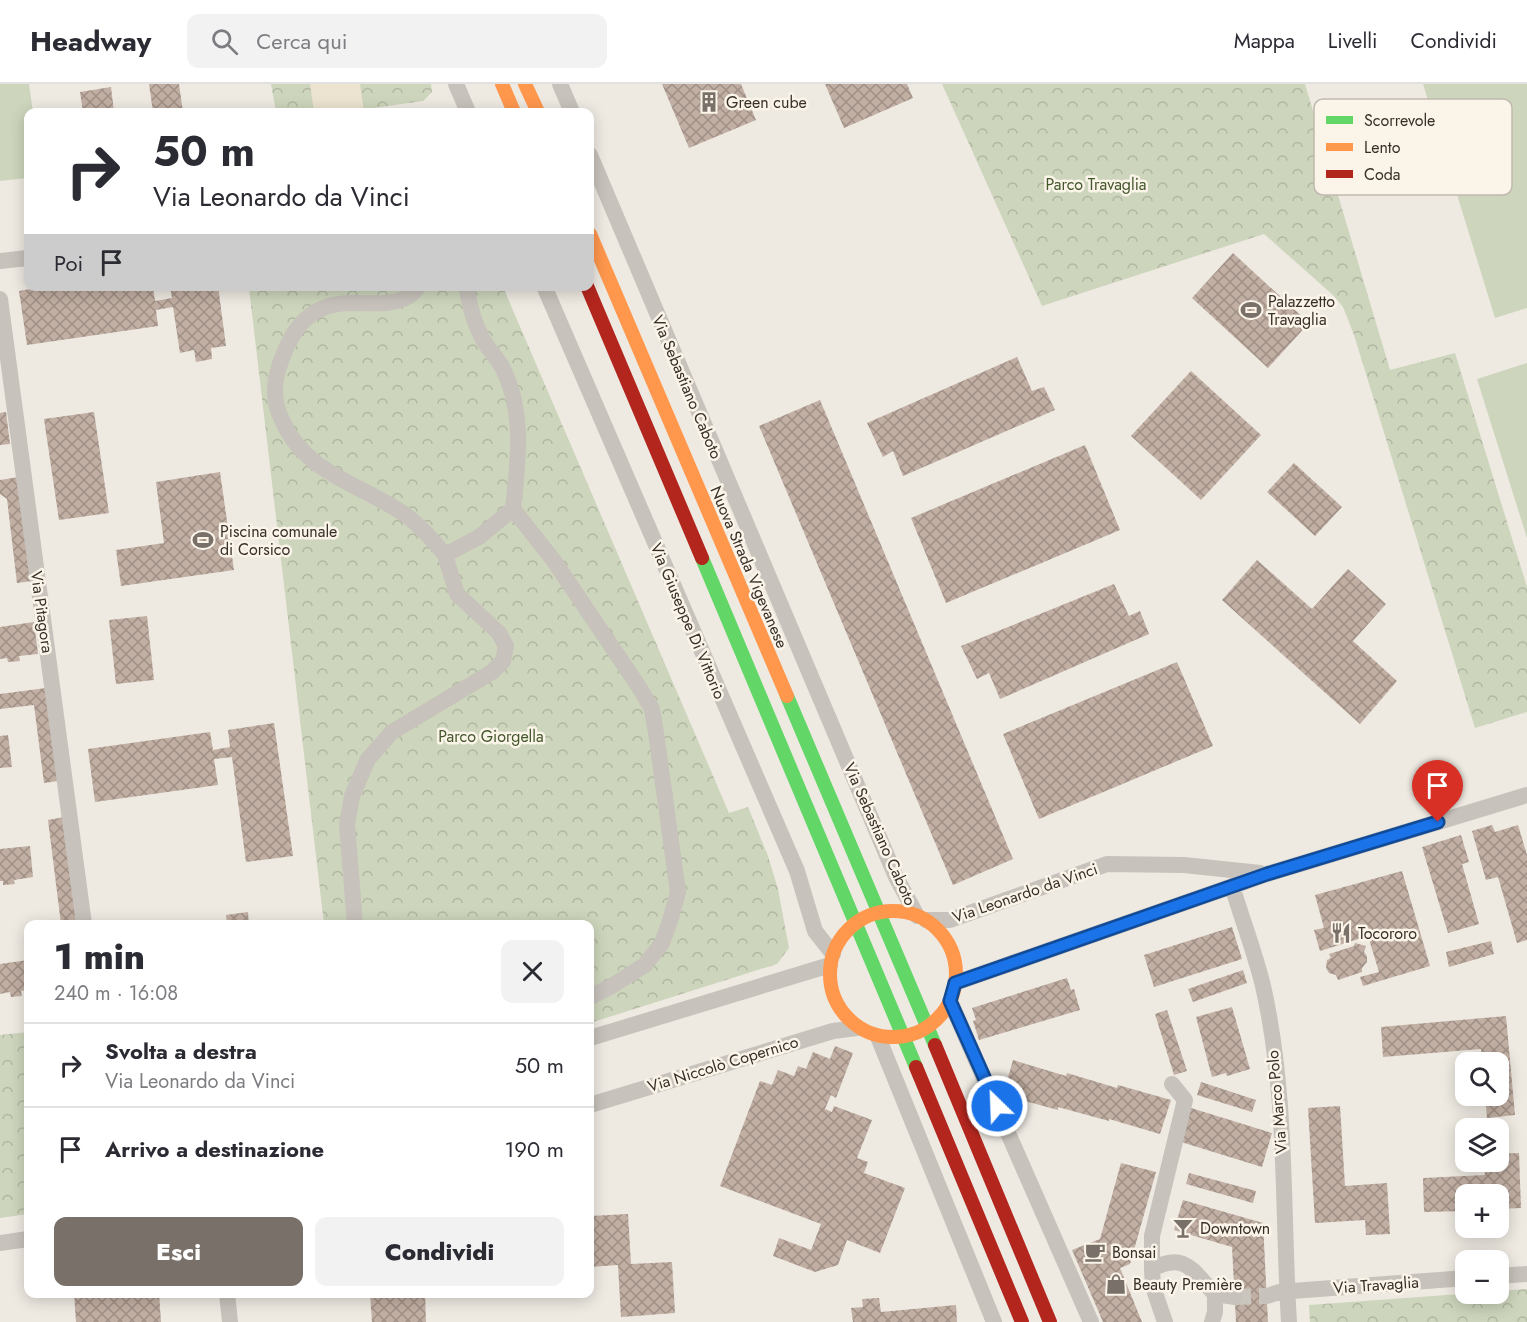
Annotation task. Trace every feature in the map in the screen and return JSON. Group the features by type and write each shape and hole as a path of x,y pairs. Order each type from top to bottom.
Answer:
{"main road":[{"path":"502,84 512,108"},
{"path":"525,84 536,108"},
{"name":"Nuova Strada Vigevanese","path":"594,243 878,913 929,1027 1050,1322"},
{"path":"589,291 1022,1322"},
{"path":"903,912 921,918 937,929 950,947 955,964 955,983 945,1011 929,1027 904,1037 878,1036 857,1028 845,1017 834,998 829,975 831,959 844,934 856,922 878,913 903,912"}],"street":[{"path":"456,84 466,108"},
{"path":"560,84 570,108"},
{"name":"Via Sebastiano Caboto","path":"594,164 897,877 921,918"},
{"path":"0,261 24,258"},
{"path":"355,920 347,825 352,796 368,759 392,732 492,672 503,661 506,646 499,633 457,594 445,555 432,538 406,516 335,476 306,456 286,429 276,407 276,377 296,328 313,313 335,303 393,302 410,296 414,291"},
{"path":"467,291 474,322 503,368 514,397 519,432 513,509 554,561 652,709 678,892 662,943 645,965 594,995"},
{"name":"Via Giuseppe Di Vittorio","path":"546,291 797,871 815,931 831,959"},
{"name":"Via Pitagora","path":"0,299 83,920"},
{"path":"445,555 479,537 513,509"},
{"name":"Via Leonardo da Vinci","path":"955,983 1267,874 1527,795"},
{"name":"Via Leonardo da Vinci","path":"921,918 950,920 1107,864 1184,865 1267,874"},
{"name":"Via Marco Polo","path":"1232,886 1262,986 1270,1030 1279,1102 1289,1322"},
{"path":"594,1037 831,959"},
{"path":"950,1001 1091,1322"},
{"name":"Via Niccolò Copernico","path":"594,1105 833,1031 857,1028"},
{"path":"878,1036 994,1322"},
{"path":"1166,1322 1153,1287 1152,1236 1185,1100 1172,1084"},
{"path":"0,1243 24,1240"},
{"path":"1152,1269 1165,1262 1180,1262 1192,1270 1215,1294 1235,1298"},
{"path":"1509,1275 1527,1274"},
{"name":"Via Travaglia","path":"1267,1296 1287,1291 1455,1279"},
{"path":"1212,1322 1215,1312 1215,1294"},
{"path":"228,1298 230,1322"}],"green space":[{"path":"0,84 29,84 32,108 24,108 24,178 0,181"},
{"path":"271,84 431,84 432,92 423,101 373,108 275,108"},
{"name":"Parco Travaglia","path":"942,84 1305,84 1314,114 1314,195 1338,195 1390,370 1455,353 1527,587 1527,712 1475,728 1354,335 1343,307 1333,295 1264,234 1042,306"},
{"path":"1423,84 1527,84 1527,308 1495,318 1457,195 1512,195 1512,99 1428,99"},
{"name":"Parco Giorgella","path":"249,291 505,291 729,813 748,807 768,856 778,889 789,948 777,964 594,1022 594,920 324,920"},
{"path":"1527,363 1527,538 1477,379"},
{"path":"24,1032 24,1215 0,1218 0,1035"},
{"path":"1527,1289 1527,1322 1310,1322 1309,1305 1455,1294 1455,1304 1509,1304 1509,1290"}],"shaded area":[{"path":"310,84 360,84 363,108 313,108"}],"building":[{"path":"149,84 179,84 182,108 152,108"},
{"name":"Green cube","path":"662,84 741,84 756,120 689,148"},
{"name":"Green cube","path":"825,84 907,84 913,98 844,128"},
{"path":"111,87 114,108 82,108 80,92"},
{"name":"Palazzetto Travaglia","path":"1233,253 1309,323 1268,368 1192,298"},
{"path":"19,291 154,291 155,301 172,298 171,291 219,291 226,346 211,348 212,359 196,362 194,350 180,353 173,307 156,310 158,326 27,345"},
{"path":"1017,357 1032,391 1044,387 1055,410 903,476 893,451 883,457 867,423"},
{"path":"1191,371 1261,435 1201,500 1131,436"},
{"path":"820,400 1013,859 953,885 759,426"},
{"path":"6,412 10,444 0,445 0,413"},
{"path":"94,412 109,513 59,520 44,419"},
{"path":"1085,445 1120,530 946,603 911,518"},
{"path":"1294,463 1342,507 1315,536 1267,492"},
{"path":"220,472 234,570 121,586 116,550 164,543 156,482"},
{"path":"19,477 32,581 17,583 7,499 0,494 0,480"},
{"path":"1257,560 1312,609 1348,569 1386,604 1353,641 1397,681 1360,724 1222,600"},
{"path":"1114,584 1129,616 1140,611 1149,634 1000,699 989,673 977,679 961,646"},
{"path":"147,616 154,680 116,684 109,620"},
{"path":"34,622 38,654 19,656 20,661 8,662 7,658 0,659 0,627"},
{"path":"1177,662 1213,746 1039,819 1003,734"},
{"path":"46,688 58,781 44,783 34,705 0,709 0,694"},
{"path":"274,723 293,856 246,862 232,757 214,759 218,785 95,802 88,749 210,732 213,750 230,747 228,730"},
{"path":"8,735 12,767 0,768 0,736"},
{"path":"64,817 77,920 60,920 48,820"},
{"path":"1492,825 1495,832 1518,825 1527,855 1527,940 1517,943 1498,877 1486,880 1472,831"},
{"path":"1461,835 1469,862 1462,864 1479,924 1448,933 1422,847"},
{"path":"30,846 33,877 14,880 15,884 3,885 3,881 0,881 0,849"},
{"path":"1402,871 1430,966 1363,986 1360,977 1379,972 1368,936 1320,951 1314,930 1324,928 1315,895"},
{"path":"248,912 249,920 227,920 226,915"},
{"path":"1232,927 1242,959 1154,987 1144,955"},
{"path":"1491,941 1494,954 1449,967 1446,952"},
{"path":"1355,943 1366,946 1364,952 1367,962 1362,972 1338,980 1336,975 1329,973 1326,968 1327,960 1331,958 1329,954 1354,946"},
{"path":"24,961 22,996 11,997 10,992 0,994 0,964"},
{"path":"1243,970 1247,983 1193,1002 1188,989"},
{"path":"1067,978 1071,990 1074,989 1080,1010 979,1040 973,1021 976,1020 972,1008"},
{"path":"1232,1007 1250,1069 1227,1076 1226,1073 1212,1077 1196,1017"},
{"path":"1167,1010 1187,1071 1174,1075 1155,1014"},
{"path":"1506,1016 1515,1115 1487,1118 1486,1106 1509,1106 1509,1052 1481,1052 1481,1049 1383,1057 1381,1027"},
{"path":"835,1046 853,1053 836,1098 831,1095 825,1109 832,1112 834,1106 872,1120 857,1158 868,1162 864,1173 905,1188 880,1253 847,1240 838,1265 815,1272 773,1256 779,1238 811,1250 821,1224 720,1186 760,1081 772,1085 778,1070 794,1076 798,1066 806,1069 813,1052 830,1059"},
{"path":"1013,1060 1066,1076 1067,1073 1117,1088 1118,1085 1171,1100 1160,1134 1109,1119 1109,1121 1058,1107 1058,1110 1003,1095"},
{"path":"1201,1082 1256,1100 1252,1112 1197,1095"},
{"path":"1340,1106 1345,1186 1387,1183 1390,1234 1366,1235 1365,1220 1315,1223 1308,1108"},
{"path":"1191,1108 1272,1133 1262,1167 1181,1142"},
{"path":"1509,1153 1519,1153 1521,1208 1509,1209 1509,1184 1455,1184 1455,1211 1424,1212 1423,1178 1509,1172"},
{"path":"1121,1163 1156,1172 1130,1264 1120,1268 1142,1322 1103,1322 1072,1250 1100,1239"},
{"path":"1189,1173 1256,1191 1253,1203 1186,1184"},
{"path":"1183,1200 1263,1223 1268,1322 1236,1322 1232,1247 1174,1230"},
{"path":"628,1214 631,1264 672,1262 675,1313 621,1317 618,1265 594,1267 594,1216"},
{"path":"74,1298 159,1298 161,1322 76,1322"},
{"path":"370,1298 425,1298 426,1322 372,1322"},
{"path":"879,1298 881,1312 956,1305 957,1322 853,1322 851,1308 863,1307 862,1299"}],"tunnel":[{"path":"1235,1297 1267,1296"}],"traffic: fast":[{"path":"702,558 916,1067"},
{"path":"787,696 935,1045"}],"traffic: slow":[{"path":"502,84 512,108"},
{"path":"525,84 536,108"},
{"path":"594,243 787,696"},
{"path":"893,911 917,916 938,929 951,950 956,974 951,998 938,1019 917,1032 893,1037 869,1032 848,1019 835,998 830,974 835,950 848,929 869,916 893,911"}],"traffic: jam":[{"path":"589,291 702,558"},
{"path":"935,1045 1050,1322"},
{"path":"916,1067 1022,1322"}],"place":[{"name":"Green cube","path":"709,102"},
{"name":"Palazzetto Travaglia","path":"1251,310"},
{"name":"Piscina comunale di Corsico","path":"203,540"},
{"name":"Tocororo","path":"1341,933"},
{"name":"Downtown","path":"1183,1228"},
{"name":"Bonsai","path":"1095,1252"},
{"name":"Beauty Première","path":"1116,1284"}],"route":[{"path":"997,1106 950,1001 955,983 1267,874 1438,822"}]}
